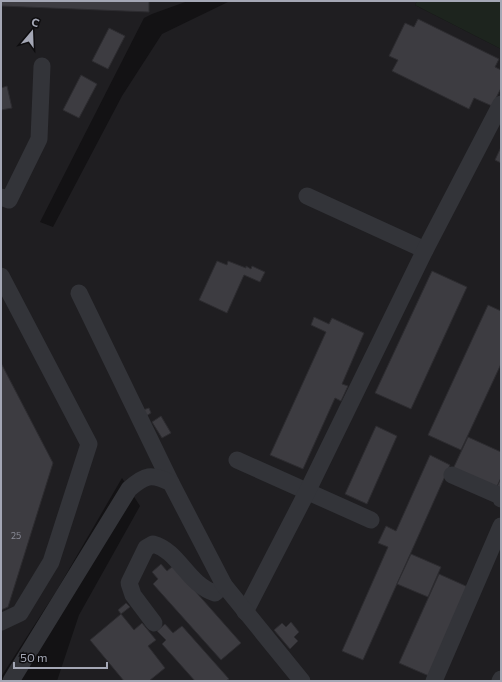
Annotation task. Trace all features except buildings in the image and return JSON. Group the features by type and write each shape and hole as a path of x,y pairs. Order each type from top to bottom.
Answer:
{"lane":[{"path":"1,197 9,200 39,139 42,66"},
{"path":"245,612 308,492 425,250 501,104"},
{"path":"307,196 425,250"},
{"path":"1,276 88,444 51,562 20,613 1,622"},
{"path":"79,293 171,483 224,585 302,681"},
{"path":"237,460 371,520"},
{"path":"452,475 500,496 501,499"},
{"path":"11,681 129,489 145,476 159,477 171,483"},
{"path":"434,681 501,526"},
{"path":"154,623 133,596 129,583 146,548 153,544 163,547 204,590 215,593 224,585"}],"shaded area":[{"path":"1,1 188,1 144,18 40,222 53,227 122,96 162,34 230,1 417,1 415,5 501,49 501,681 57,681 79,615 140,506 122,478 57,590 1,677"},
{"path":"417,1 501,1 501,49 415,5"}]}
